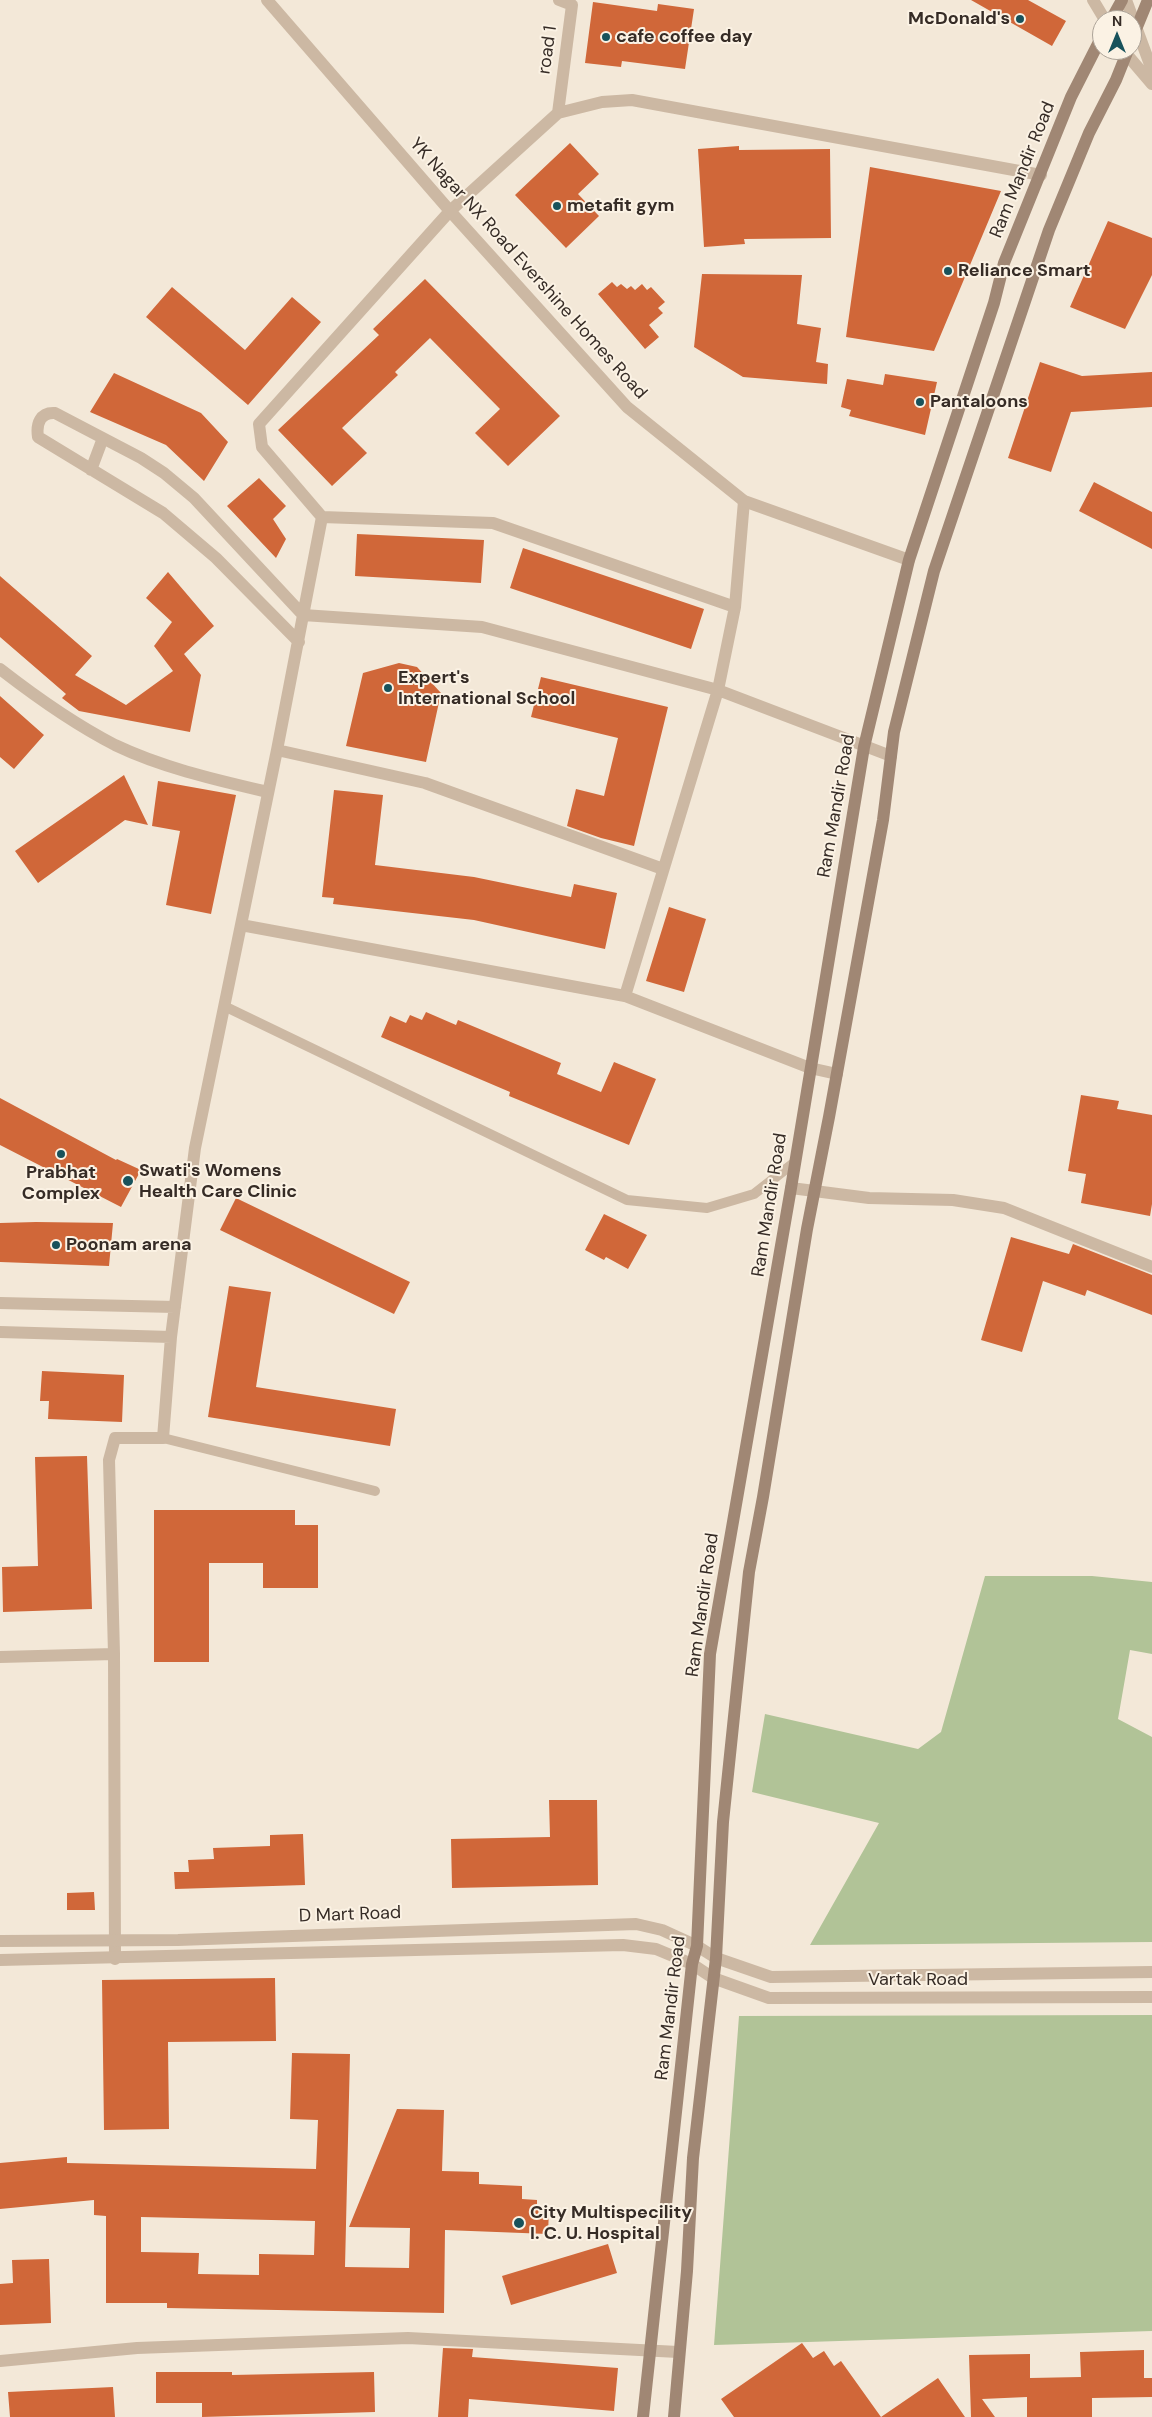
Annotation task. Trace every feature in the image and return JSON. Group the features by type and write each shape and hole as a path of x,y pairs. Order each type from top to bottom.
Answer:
{"main road":[{"path":"1142,14 1148,0"},
{"name":"Ram Mandir Road","path":"643,2417 692,1964 697,1946 710,1654 792,1188 810,1068 864,746 909,560 994,303 1004,263 1071,97 1092,56"},
{"path":"674,2417 678,2352 687,2271 693,2158 712,1978 716,1958 723,1822 749,1572 814,1191 883,820 894,732 911,656 934,571 994,390 1049,230 1122,60"}],"street":[{"name":"YK Nagar NX Road Evershine Homes Road","path":"267,0 450,211 627,407 744,501 909,560"},
{"name":"road 1","path":"558,114 572,5 559,0"},
{"path":"1142,41 1152,70"},
{"path":"1133,60 1152,84"},
{"path":"735,607 492,523 322,517 262,447 259,424 450,211 558,114 602,102 632,100 1041,175"},
{"path":"299,642 216,558 163,512 38,438 36,426 39,420 49,413 55,413 141,458 194,498 304,615 482,627 718,690 891,756"},
{"path":"91,470 103,438"},
{"path":"625,996 718,690 735,607 744,501"},
{"path":"115,1958 114,1654 109,1460 115,1438 163,1438 171,1337 195,1148 299,642 322,517"},
{"path":"0,669 46,704 115,745 196,775 268,792"},
{"path":"277,750 425,783 663,869"},
{"path":"241,925 625,996 810,1068 837,1074"},
{"path":"792,1188 869,1198 952,1200 1004,1208 1152,1267"},
{"path":"0,1303 175,1307"},
{"path":"0,1332 171,1337"},
{"path":"0,1657 114,1654"},
{"name":"D Mart Road","path":"0,1941 115,1938 178,1940 636,1924 662,1930 697,1946"},
{"name":"D Mart Road","path":"0,1960 623,1945 656,1949 692,1964"},
{"name":"Vartak Road","path":"697,1946 716,1958 771,1976 1152,1972"},
{"name":"Vartak Road","path":"692,1964 712,1978 769,1998 1152,1997"},
{"path":"0,2361 137,2348 408,2338 678,2352"}],"lane":[{"path":"224,1006 627,1200 707,1208 754,1194 795,1162"},
{"path":"163,1438 375,1491"}],"green space":[{"path":"985,1576 1092,1576 1152,1582 1152,1654 1130,1650 1118,1719 1152,1737 1152,1942 810,1945 879,1823 752,1792 765,1714 918,1749 941,1732"},
{"path":"1152,2015 1152,2331 714,2345 739,2016"}],"building":[{"path":"971,0 1028,0 1066,21 1052,46"},
{"path":"593,2 657,11 658,4 694,9 685,69 622,61 621,67 585,63"},
{"name":"metafit gym","path":"570,143 599,174 578,194 599,216 566,248 515,195"},
{"path":"739,146 739,150 830,149 831,238 744,239 745,244 704,247 698,149"},
{"path":"870,167 1001,191 934,351 846,337"},
{"path":"1108,221 1152,238 1152,275 1125,329 1070,307"},
{"path":"702,274 802,275 797,324 821,328 816,362 828,364 827,384 743,377 694,347"},
{"path":"425,279 560,416 508,466 475,433 500,409 430,338 395,372 398,375 342,428 367,453 332,486 278,430 379,335 373,329"},
{"path":"612,282 617,287 621,284 627,289 631,286 635,290 642,284 647,290 651,287 665,302 658,308 663,313 649,325 659,337 645,349 598,294"},
{"path":"172,287 245,350 292,297 321,322 248,405 146,317"},
{"path":"1040,362 1082,376 1152,372 1152,407 1071,412 1051,472 1008,458"},
{"path":"114,373 201,413 228,442 204,481 166,445 90,412"},
{"path":"885,374 937,382 925,435 849,416 851,410 841,407 847,379 883,385"},
{"path":"259,478 286,506 273,519 286,539 276,558 227,506"},
{"path":"1094,482 1152,512 1152,549 1079,511"},
{"path":"357,534 484,540 481,583 355,576"},
{"path":"523,548 704,609 691,649 510,588"},
{"path":"168,572 214,626 184,654 201,675 190,732 79,711 62,698 66,694 0,637 0,576 92,656 75,675 126,705 173,671 154,646 172,622 146,598"},
{"path":"399,663 417,667 441,693 426,762 346,746 363,673"},
{"path":"541,677 668,707 634,846 601,838 567,826 576,789 604,796 618,738 531,717"},
{"path":"0,696 44,735 14,769 0,757"},
{"path":"124,775 148,825 125,820 38,883 15,851"},
{"path":"158,781 236,795 211,914 166,905 180,831 152,826"},
{"path":"334,790 383,795 375,865 474,877 571,897 574,884 617,893 605,949 474,920 333,904 334,898 322,897"},
{"path":"669,907 706,919 684,992 646,981"},
{"path":"426,1012 456,1025 458,1020 561,1063 557,1074 601,1092 614,1062 656,1079 629,1145 509,1096 510,1092 381,1037 390,1016 406,1023 410,1015 422,1020"},
{"path":"1081,1095 1119,1101 1117,1109 1152,1115 1152,1204 1150,1216 1081,1203 1086,1174 1068,1171"},
{"name":"Prabhat Complex","path":"0,1098 116,1160 141,1170 121,1207 0,1145"},
{"path":"236,1198 410,1282 394,1314 220,1230"},
{"path":"604,1214 647,1235 628,1269 606,1257 604,1260 585,1250"},
{"name":"Poonam arena","path":"0,1223 113,1223 109,1266 0,1262"},
{"path":"1011,1237 1069,1254 1073,1244 1152,1275 1152,1315 1087,1290 1085,1296 1043,1281 1022,1352 981,1340"},
{"path":"229,1286 271,1292 256,1387 396,1409 390,1446 208,1417"},
{"path":"42,1371 124,1375 122,1422 48,1419 49,1401 40,1401"},
{"path":"87,1456 92,1609 3,1612 2,1567 38,1566 35,1457"},
{"path":"154,1510 295,1510 295,1525 318,1525 318,1588 263,1588 263,1563 209,1563 209,1662 154,1662"},
{"path":"549,1800 597,1800 598,1885 452,1888 451,1839 550,1837"},
{"path":"303,1834 305,1885 175,1889 174,1872 189,1872 188,1860 214,1859 213,1848 270,1846 270,1835"},
{"path":"94,1892 95,1910 67,1910 67,1893"},
{"path":"275,1978 276,2041 168,2042 169,2129 104,2130 102,1980"},
{"path":"292,2053 350,2054 345,2267 409,2268 410,2228 349,2227 397,2109 444,2110 442,2171 479,2172 479,2184 522,2186 522,2199 537,2200 537,2208 549,2209 548,2234 445,2230 444,2313 167,2308 167,2303 106,2303 106,2216 94,2215 94,2200 0,2209 0,2163 67,2157 67,2163 316,2169 318,2120 290,2119","holes":["141,2217 315,2221 314,2255 259,2254 259,2275 198,2274 199,2253 141,2252"]},
{"path":"608,2244 617,2273 511,2305 502,2276"},
{"path":"49,2259 51,2323 0,2325 0,2284 13,2283 12,2260"},
{"path":"802,2343 813,2358 824,2351 834,2366 841,2361 881,2417 734,2417 721,2399"},
{"path":"443,2348 473,2349 472,2357 618,2368 614,2411 469,2399 468,2417 438,2417"},
{"path":"1144,2350 1144,2378 1152,2378 1152,2397 1092,2398 1092,2417 1027,2417 1027,2397 982,2399 995,2417 971,2417 969,2355 1030,2354 1030,2378 1081,2377 1080,2352"},
{"path":"156,2372 232,2372 232,2375 374,2372 375,2412 202,2417 202,2403 156,2403"},
{"path":"938,2378 965,2417 881,2417"},
{"path":"113,2387 115,2417 10,2417 8,2392"}],"place":[{"name":"McDonald's","path":"1020,19"},
{"name":"cafe coffee day","path":"606,37"},
{"name":"metafit gym","path":"557,206"},
{"name":"Reliance Smart","path":"948,271"},
{"name":"Pantaloons","path":"920,402"},
{"name":"Expert's International School","path":"388,688"},
{"name":"Prabhat Complex","path":"61,1154"},
{"name":"Swati's Womens Health Care Clinic","path":"128,1181"},
{"name":"Poonam arena","path":"56,1245"},
{"name":"City Multispecility I. C. U. Hospital","path":"519,2223"}]}
